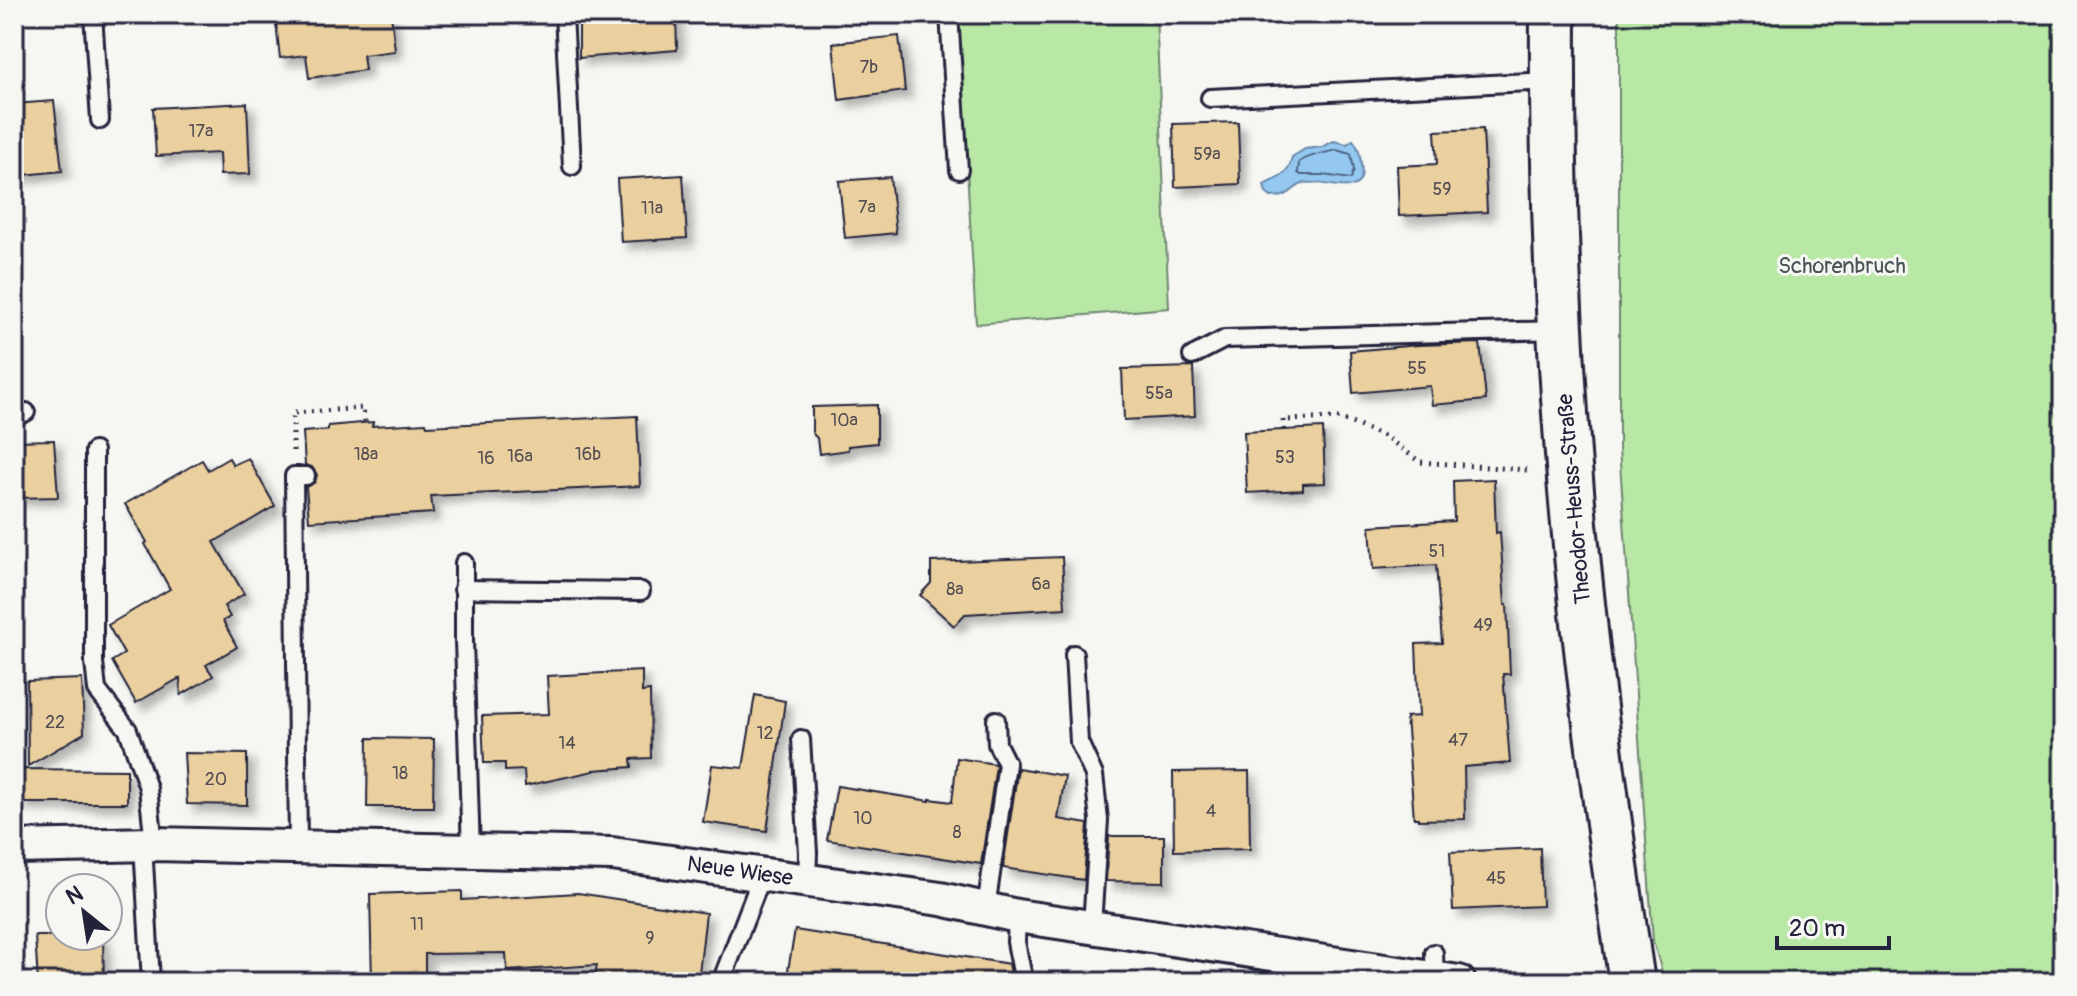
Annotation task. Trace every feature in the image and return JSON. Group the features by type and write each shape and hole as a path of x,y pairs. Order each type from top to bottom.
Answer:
{"main road":[{"name":"Theodor-Heuss-Straße","path":"1553,14 1553,134 1569,464 1608,824 1632,982"}],"street":[{"name":"Neue Wiese","path":"14,847 148,844 612,854 941,899 1017,916 1442,971"}],"lane":[{"path":"93,14 100,120"},
{"path":"564,14 572,166"},
{"path":"949,14 959,170"},
{"path":"1210,98 1553,81"},
{"path":"1192,356 1225,339 1561,330"},
{"path":"94,451 94,662 97,690 128,730 148,788 151,982"},
{"path":"298,846 300,476"},
{"path":"464,563 471,851"},
{"path":"463,589 641,591"},
{"path":"1074,654 1079,742 1094,775 1099,820 1092,925"},
{"path":"986,908 1007,764 997,744 996,720"},
{"path":"801,739 807,880"},
{"path":"721,982 755,894 758,873"},
{"path":"1017,916 1016,942 1024,982"}],"path":[{"path":"300,476 293,413 363,408 365,423"},
{"path":"1284,430 1283,420 1339,418 1386,437 1420,462 1531,470"},
{"path":"14,963 17,982"}],"green space":[{"path":"958,14 1156,14 1169,308 976,324"},
{"name":"Schorenbruch","path":"1619,14 2063,14 2063,982 1665,982 1653,941 1619,448"}],"water":[{"path":"1353,140 1361,161 1358,183 1344,187 1305,183 1283,196 1271,197 1266,193 1264,185 1282,175 1292,157 1305,149 1322,147 1334,141 1347,144"}],"building":[{"path":"275,14 391,14 395,51 363,55 365,70 309,78 306,55 280,58"},
{"path":"579,14 676,14 677,50 579,58"},
{"path":"899,36 905,91 839,100 833,43"},
{"path":"54,101 62,171 14,176 14,104"},
{"path":"247,103 250,174 220,175 219,153 156,156 153,108"},
{"path":"1238,122 1240,184 1175,187 1173,124"},
{"path":"1483,129 1487,212 1399,216 1397,166 1437,164 1435,131"},
{"path":"683,175 687,238 621,242 617,179"},
{"path":"890,177 896,233 845,238 839,181"},
{"path":"1480,343 1486,400 1432,405 1430,386 1353,393 1350,351"},
{"path":"1193,367 1195,416 1124,420 1122,369"},
{"path":"877,405 877,443 848,446 848,450 819,454 817,438 812,433 812,407"},
{"path":"637,416 640,486 431,496 433,513 309,521 306,487 315,482 317,475 312,467 305,465 303,432 328,430 328,426 373,422 372,426 426,423 427,426"},
{"path":"1323,428 1325,483 1303,484 1303,490 1247,493 1244,432"},
{"path":"54,440 58,497 14,498 14,441"},
{"path":"229,458 233,465 248,458 275,506 214,542 244,594 224,606 230,617 223,621 237,647 206,665 213,676 181,695 180,678 136,703 112,661 124,654 108,625 170,589 125,504 202,460 208,470"},
{"path":"1494,479 1496,533 1500,532 1507,605 1510,674 1503,674 1510,763 1464,767 1465,819 1418,820 1414,818 1406,717 1419,716 1416,644 1442,643 1436,565 1373,569 1370,526 1454,521 1453,481"},
{"path":"1062,557 1065,608 965,614 954,626 920,595 931,583 931,562"},
{"path":"642,671 642,692 650,691 651,758 631,759 632,767 594,770 525,786 524,770 505,771 505,763 484,763 482,716 549,714 547,676"},
{"path":"82,679 84,733 28,766 27,681"},
{"path":"755,695 785,701 767,831 703,822 712,765 743,768"},
{"path":"368,738 434,739 433,807 367,807"},
{"path":"184,753 247,754 247,805 187,804"},
{"path":"957,758 996,766 981,864 827,840 837,786 952,802"},
{"path":"1018,768 1065,776 1058,819 1088,824 1084,880 1003,868"},
{"path":"21,769 127,770 127,803 20,803"},
{"path":"1249,771 1250,849 1174,851 1173,772"},
{"path":"1109,836 1164,836 1164,882 1106,881"},
{"path":"1540,848 1542,906 1453,910 1450,852"},
{"path":"462,891 462,900 578,893 706,913 698,982 594,982 597,965 507,971 506,953 425,954 425,982 372,982 370,894"},
{"path":"795,930 1009,964 1013,982 786,982"},
{"path":"35,936 44,936 44,952 103,952 104,982 38,982"}]}
